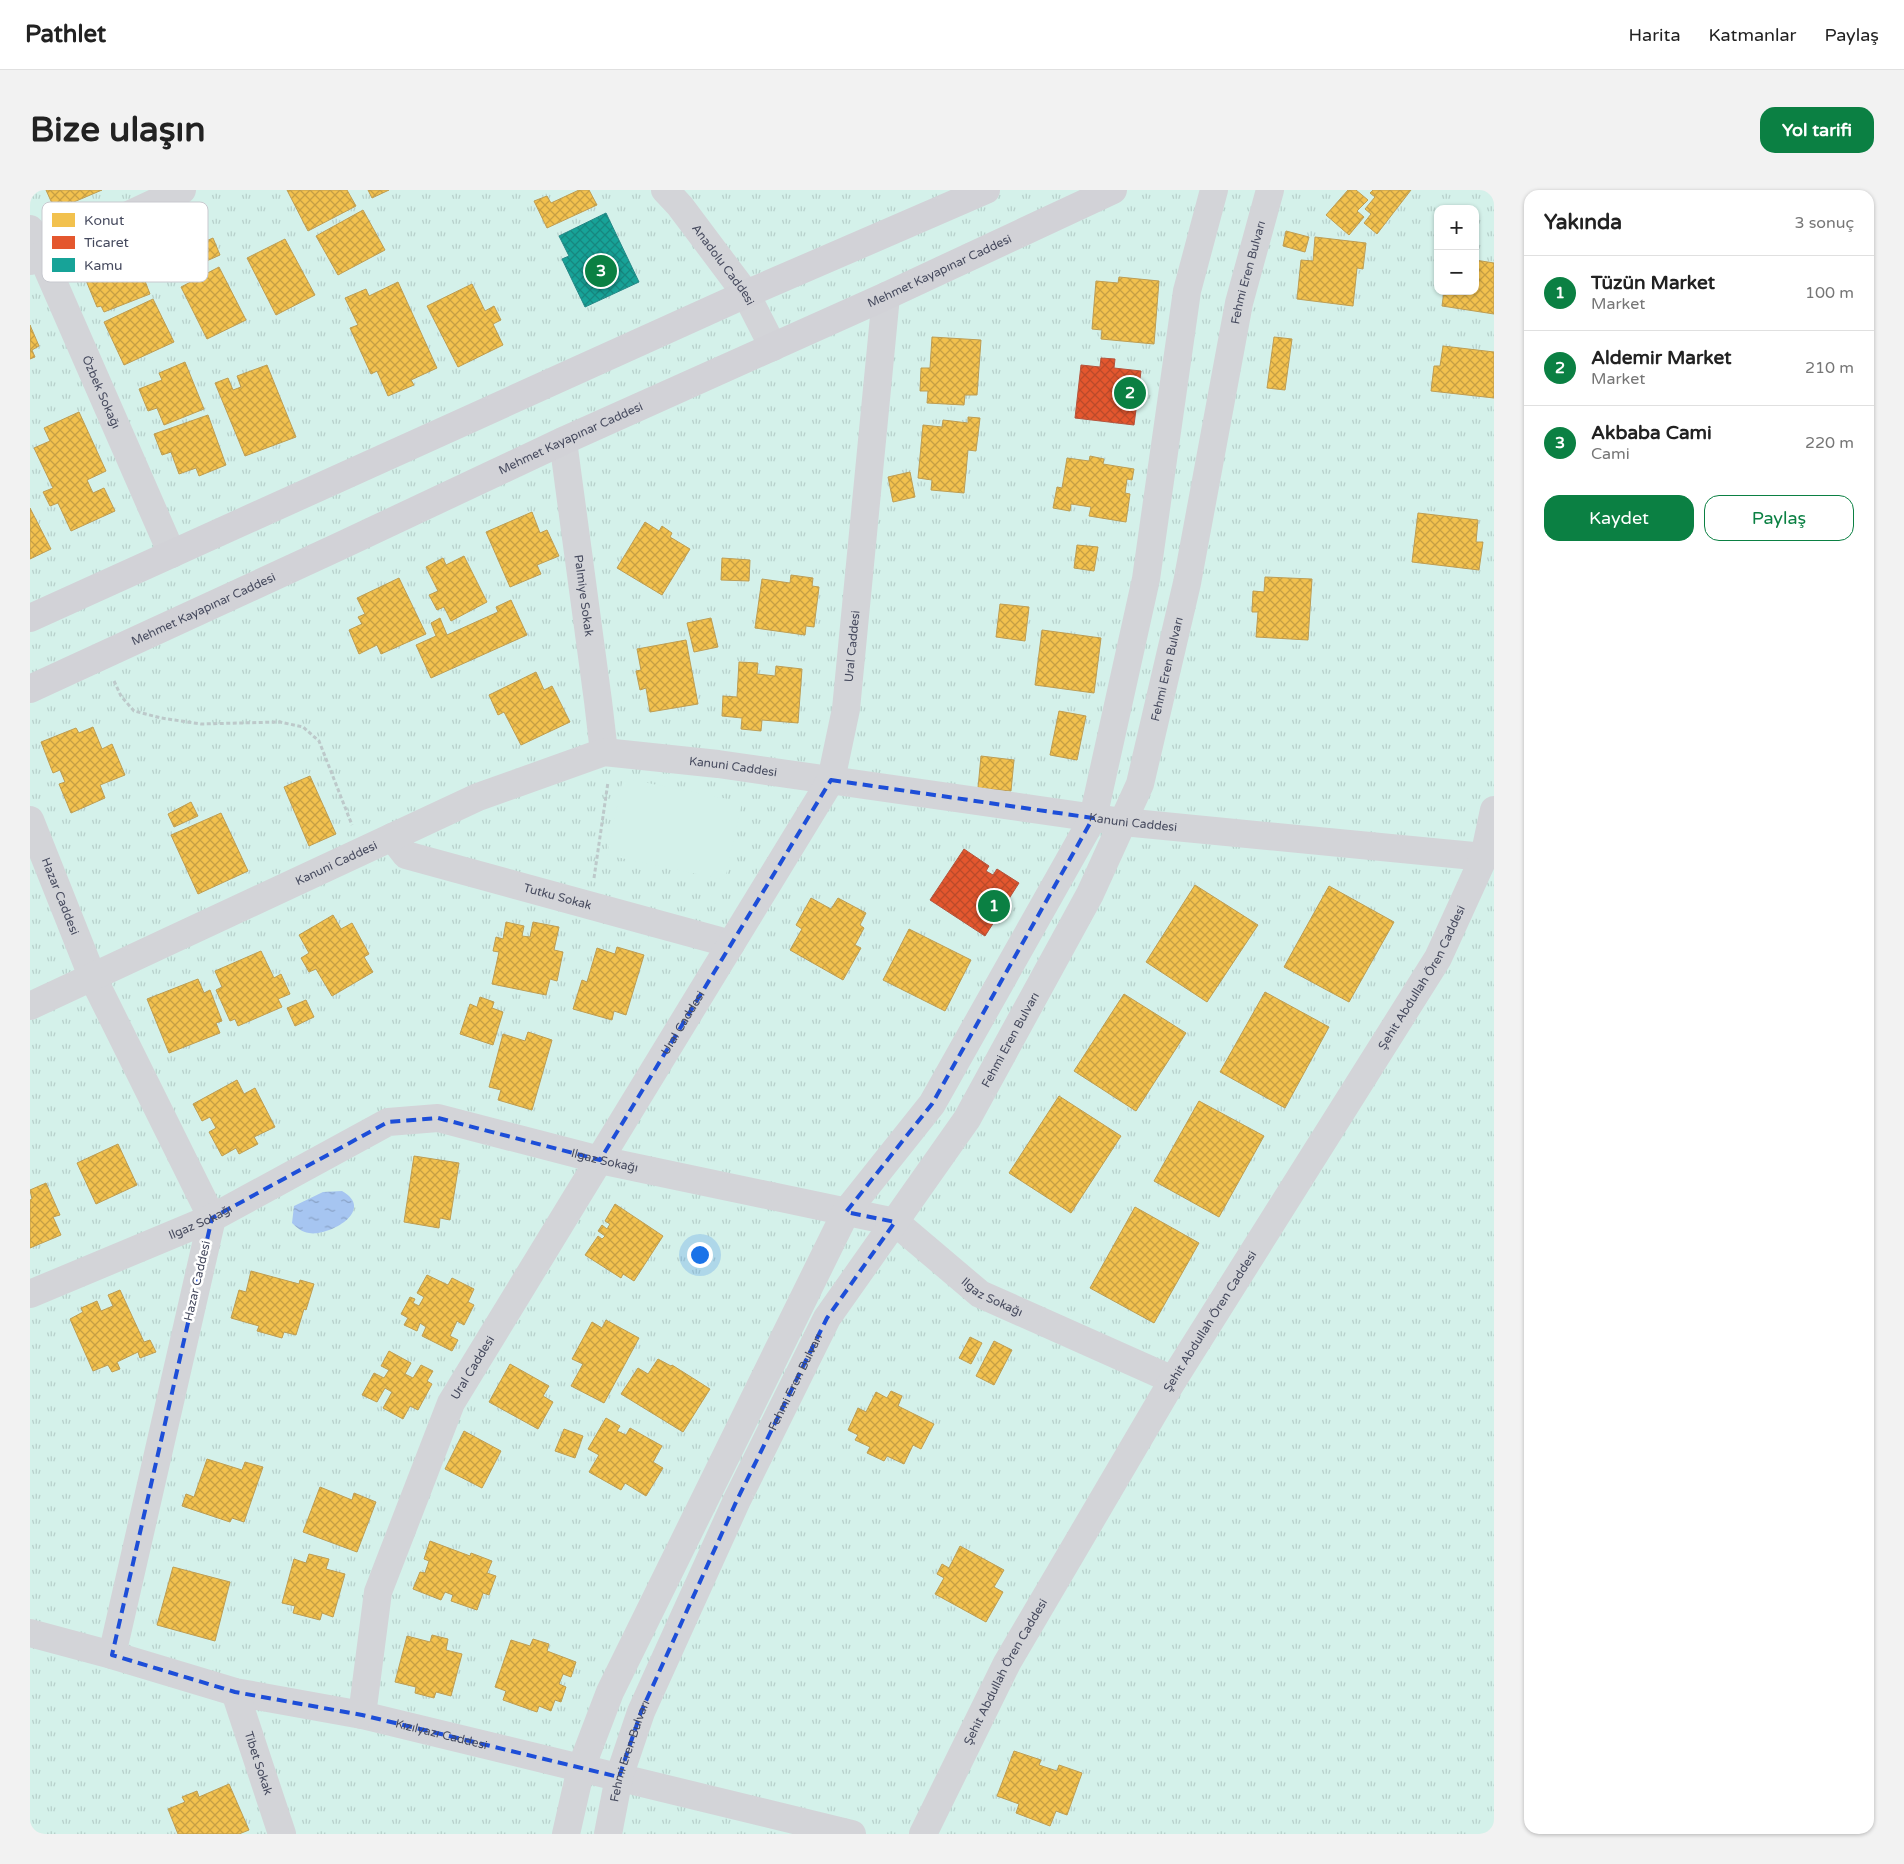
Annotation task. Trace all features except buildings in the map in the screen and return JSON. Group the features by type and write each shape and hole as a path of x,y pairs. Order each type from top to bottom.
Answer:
{"main road":[{"path":"30,618 746,294 986,190"},
{"name":"Mehmet Kayapınar Caddesi","path":"30,689 563,441 886,296 1113,190"}],"street":[{"path":"157,202 182,190"},
{"name":"Anadolu Caddesi","path":"665,190 680,206 746,294 773,346"},
{"path":"566,1834 582,1768 610,1692 846,1212 932,1104 1093,818 1146,578 1187,291 1214,190"},
{"name":"Fehmi Eren Bulvarı","path":"608,1834 619,1777 641,1712 737,1500 827,1318 967,1119 1090,894 1140,784 1186,583 1239,303 1270,190"},
{"name":"Özbek Sokağı","path":"30,229 36,259 42,272"},
{"name":"Özbek Sokağı","path":"47,282 172,554"},
{"name":"Ural Caddesi","path":"362,1715 378,1592 452,1403 831,780 846,709 886,296"},
{"name":"Palmiye Sokak","path":"563,441 598,701 608,752"},
{"name":"Kanuni Caddesi","path":"30,1006 478,797 608,752 718,764 1123,822 1484,858"},
{"name":"Şehit Abdullah Ören Caddesi","path":"923,1834 1007,1663 1173,1380 1438,958 1484,858 1494,810"},
{"name":"Hazar Caddesi","path":"30,820 92,976 212,1218 112,1655"},
{"name":"Tutku Sokak","path":"392,837 406,855 731,944"},
{"name":"Ilgaz Sokağı","path":"30,1294 212,1218 388,1122 438,1118 600,1160 895,1222 980,1294 1173,1380"},
{"name":"Kızılyazı Caddesi","path":"30,1633 112,1655 235,1692 362,1715 852,1834"},
{"name":"Tibet Sokak","path":"235,1692 282,1834"}],"path":[{"path":"103,656 121,696 134,711 160,718 201,724 280,722 303,727 319,741 362,851"},
{"path":"590,905 608,752"}],"highlighted area":[{"path":"831,780 1093,818 932,1104 846,1212 895,1222 827,1318 737,1500 641,1712 619,1777 362,1715 235,1692 112,1655 212,1218 388,1122 438,1118 600,1160"}],"green space":[{"path":"30,190 1494,190 1494,1834 30,1834"},
{"path":"623,778 742,802 725,880 607,855"}],"water":[{"path":"342,1191 351,1199 354,1207 352,1214 337,1227 327,1231 309,1233 300,1230 292,1223 294,1206 323,1192"}],"place":[{"name":"Akbaba Cami","path":"601,271"},
{"name":"Aldemir Market","path":"1130,393"},
{"name":"Tüzün Market","path":"994,906"}]}
